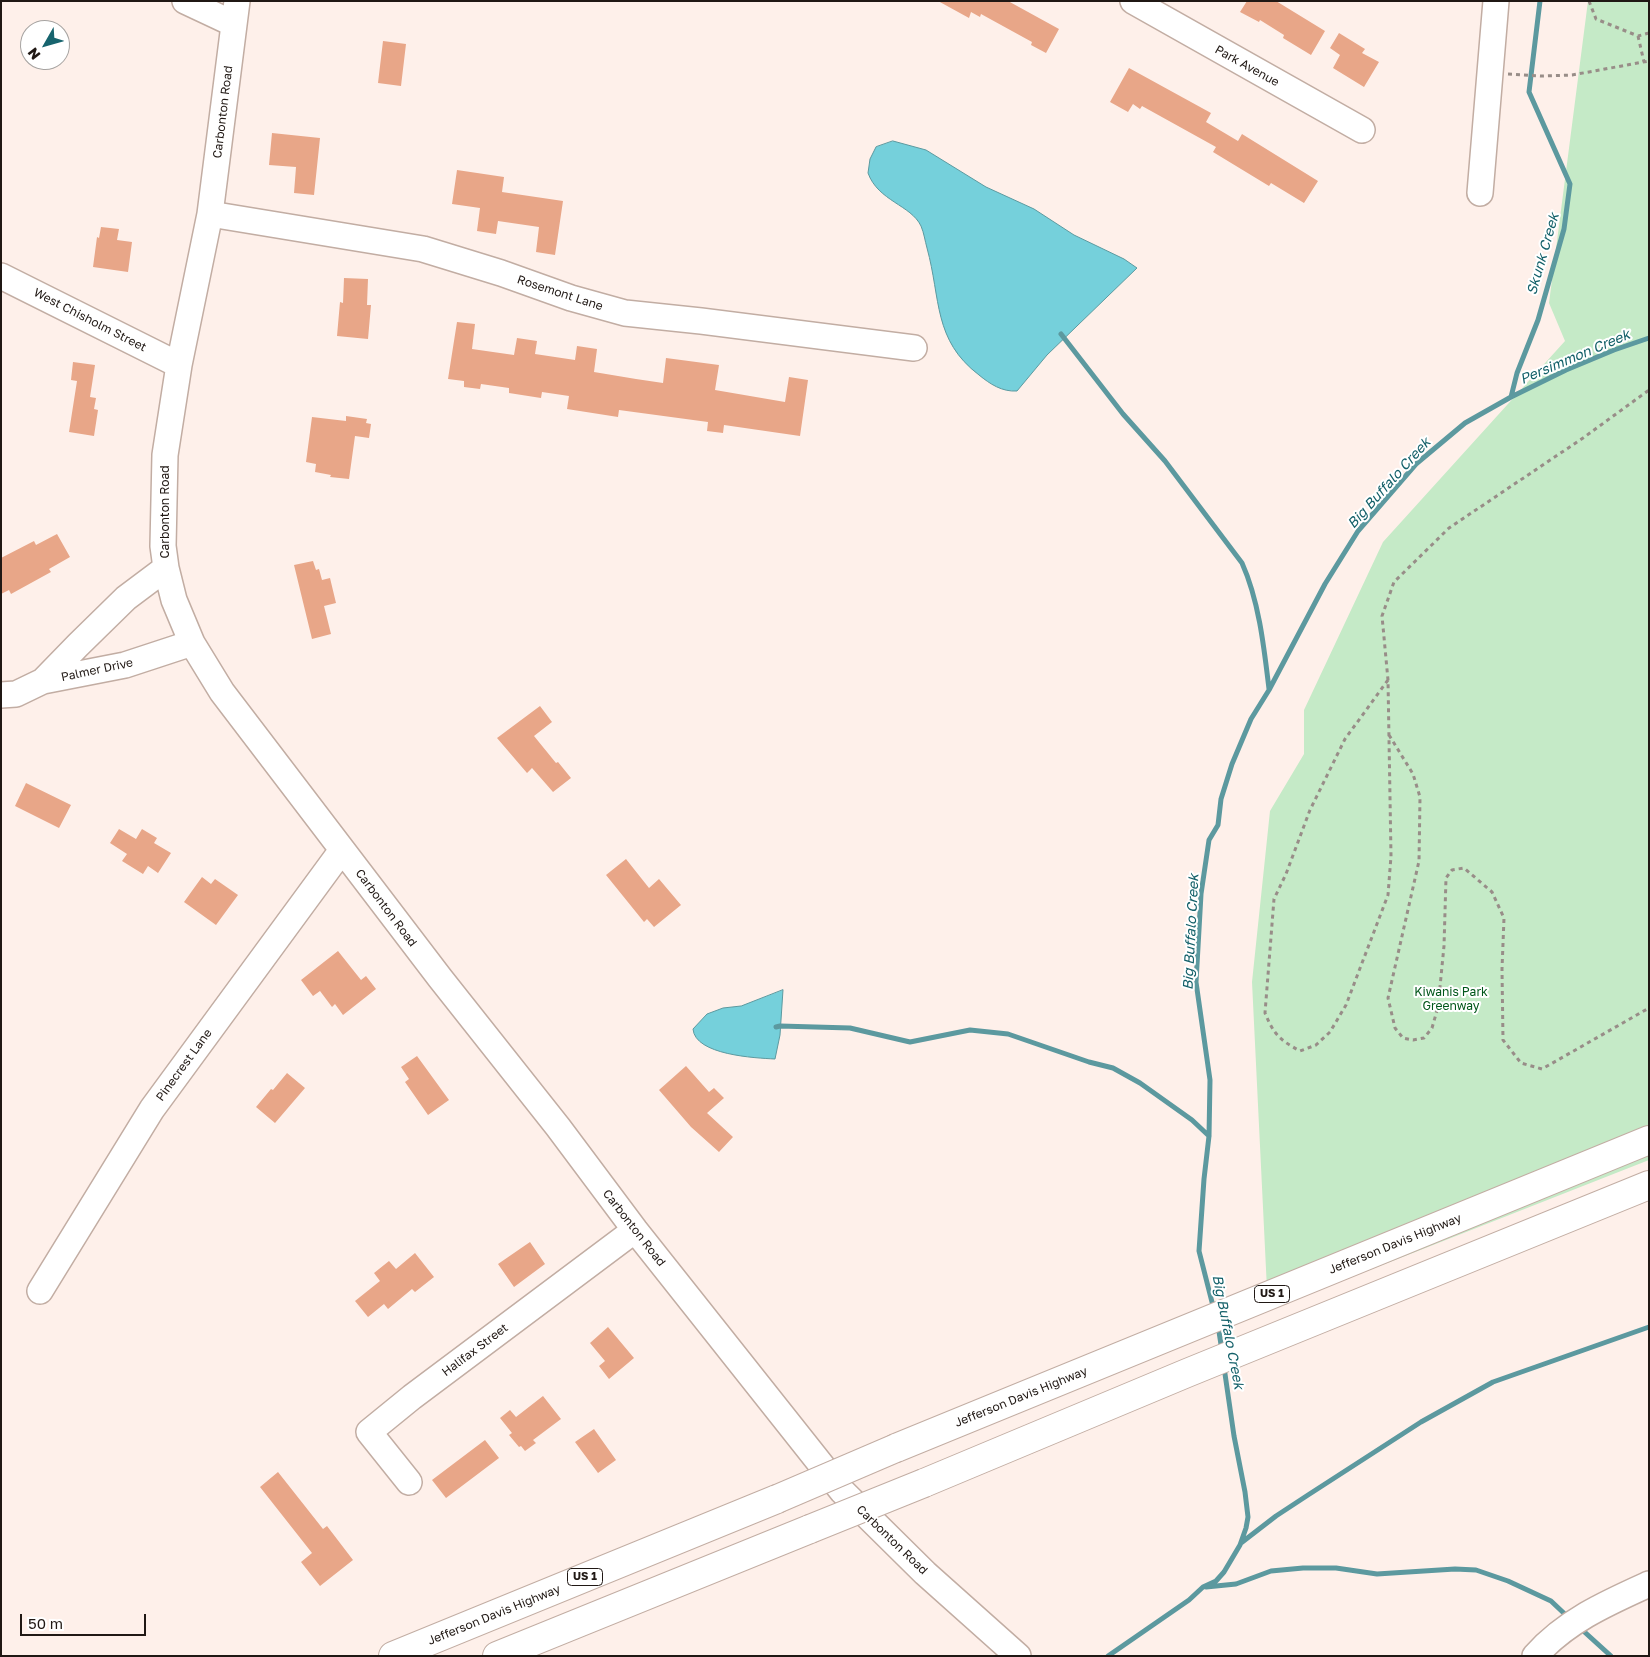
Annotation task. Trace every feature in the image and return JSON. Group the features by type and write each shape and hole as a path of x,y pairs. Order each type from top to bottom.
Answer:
{"highway":[{"name":"Jefferson Davis Highway","path":"393,1656 1649,1140"},
{"path":"498,1656 1649,1185"}],"street":[{"path":"185,1 236,13"},
{"name":"Park Avenue","path":"1133,1 1362,130"},
{"path":"1480,193 1496,1"},
{"name":"Carbonton Road","path":"236,13 210,214 179,365 165,455 163,546 166,568 174,600 192,643 222,692 440,978 558,1127 635,1230 842,1491 925,1573 1018,1656"},
{"name":"Rosemont Lane","path":"210,214 423,249 501,273 571,298 625,313 914,348"},
{"name":"West Chisholm Street","path":"1,276 179,365"},
{"path":"43,681 126,598 166,568"},
{"name":"Palmer Drive","path":"1,696 16,694 43,681 124,665 192,643"},
{"name":"Pinecrest Lane","path":"40,1291 152,1109 342,850"},
{"name":"Halifax Street","path":"409,1482 368,1432 635,1230"},
{"path":"1535,1656 1545,1644 1574,1622 1597,1608 1649,1584"}],"path":[{"path":"1588,1 1596,19 1638,36 1649,33"},
{"path":"1638,36 1644,62"},
{"path":"1501,74 1572,75 1649,61"},
{"path":"1388,680 1345,739 1310,810 1286,874 1274,899 1264,1013 1271,1027 1282,1041 1300,1052 1316,1045 1330,1032 1346,1005 1388,895 1391,856 1388,680 1382,616 1394,582 1449,528 1583,438 1649,390"},
{"path":"1388,734 1414,774 1420,797 1420,861 1388,998 1394,1028 1403,1038 1413,1040 1424,1038 1432,1028 1438,1007 1444,946 1446,878 1452,870 1464,868 1492,892 1504,918 1502,969 1503,1040 1521,1063 1542,1070 1649,1008"}],"green space":[{"name":"Kiwanis Park Greenway","path":"1588,1 1649,1 1649,1160 1268,1310 1252,982 1270,811 1304,754 1304,710 1383,542 1565,341 1549,303"}],"water":[{"path":"893,141 926,150 986,187 1034,209 1074,235 1124,259 1137,268 1047,355 1017,391 996,387 987,381 964,362 953,348 941,318 921,226 910,213 879,190 868,173 870,159 876,147"},
{"path":"783,990 780,1035 775,1059 754,1058 715,1050 704,1045 696,1038 693,1029 707,1014 723,1008 741,1006"}],"building":[{"path":"938,1 1008,1 1059,29 1046,53 1031,45 1032,42 981,14 980,17 971,12 969,18"},
{"path":"1247,1 1276,1 1325,31 1311,55 1283,38 1284,35 1260,20 1259,22 1240,12"},
{"path":"1339,33 1365,49 1362,53 1379,62 1364,87 1333,68 1340,55 1330,48"},
{"path":"383,41 406,44 401,86 378,83"},
{"path":"1129,68 1211,113 1206,122 1238,141 1242,134 1318,181 1304,203 1271,183 1269,186 1213,152 1216,147 1142,106 1140,109 1133,104 1128,112 1110,102"},
{"path":"272,133 320,138 314,195 294,193 296,167 269,165"},
{"path":"457,170 504,177 502,192 563,201 555,255 536,252 539,227 498,221 496,234 477,231 480,208 452,204"},
{"path":"101,227 119,229 117,240 132,242 128,272 93,267 97,237 99,238"},
{"path":"344,278 368,279 367,305 371,305 368,339 337,336 340,302 343,303"},
{"path":"457,322 475,324 472,349 514,355 517,338 537,341 535,354 575,360 577,346 597,349 594,372 636,379 663,383 666,358 719,365 715,390 785,402 789,377 808,380 800,436 724,425 723,433 707,431 708,422 619,410 618,417 567,409 569,396 542,392 541,398 509,393 509,388 481,384 480,389 464,387 464,381 448,379"},
{"path":"73,362 95,365 90,397 96,398 94,409 98,410 94,436 69,432 77,381 71,380"},
{"path":"346,416 367,419 366,423 371,424 369,438 355,436 349,479 330,477 331,475 315,472 316,464 306,462 312,417 346,421"},
{"path":"57,534 70,557 49,569 51,572 11,594 9,590 1,594 1,558 34,541 36,545"},
{"path":"313,561 316,570 319,569 322,580 330,578 336,603 324,606 331,634 312,639 294,565"},
{"path":"540,706 552,722 534,736 571,778 553,792 532,768 527,773 497,738"},
{"path":"26,783 71,805 59,828 15,806"},
{"path":"119,829 136,839 142,829 157,838 154,843 171,853 158,873 148,866 143,874 122,861 127,854 110,843"},
{"path":"626,859 649,888 659,879 681,905 654,927 647,919 644,922 606,875"},
{"path":"202,877 211,884 215,879 238,895 216,925 184,902"},
{"path":"338,951 361,980 366,976 376,989 343,1015 335,1004 332,1007 320,991 313,996 301,980"},
{"path":"417,1056 449,1100 428,1115 405,1082 409,1079 401,1067"},
{"path":"686,1066 709,1092 714,1088 724,1098 707,1113 733,1137 719,1152 691,1127 659,1090"},
{"path":"287,1073 305,1088 275,1123 256,1107"},
{"path":"530,1242 545,1264 514,1287 498,1264"},
{"path":"415,1253 434,1277 415,1292 412,1289 388,1309 384,1304 368,1317 355,1301 380,1281 374,1273 389,1261 396,1269"},
{"path":"608,1327 634,1358 609,1379 599,1366 605,1361 590,1343"},
{"path":"543,1396 561,1419 533,1440 536,1443 525,1451 509,1435 512,1433 500,1418 510,1410 516,1417"},
{"path":"594,1429 616,1460 598,1473 575,1442"},
{"path":"485,1440 499,1458 446,1498 432,1480"},
{"path":"278,1472 323,1529 327,1526 353,1560 320,1586 301,1562 312,1553 260,1487"}],"waterway":[{"name":"Skunk Creek","path":"1511,397 1517,373 1538,320 1564,229 1570,184 1529,92 1540,1"},
{"path":"1061,334 1123,414 1165,461 1242,563 1257,608 1269,689"},
{"name":"Big Buffalo Creek","path":"1214,1310 1199,1251 1209,1136 1210,1080 1196,982 1201,894 1209,840 1218,825 1221,799 1232,764 1251,719 1269,690 1325,584 1358,531 1416,464 1465,423 1511,397 1566,370 1649,338"},
{"path":"776,1027 850,1028 910,1042 970,1030 1008,1034 1089,1062 1113,1068 1140,1083 1192,1120 1209,1136"},
{"name":"Big Buffalo Creek","path":"1218,1325 1222,1351"},
{"path":"1241,1543 1276,1516 1421,1422 1493,1382 1649,1327"},
{"name":"Big Buffalo Creek","path":"1108,1656 1189,1600 1203,1587 1216,1581 1224,1572 1240,1545 1248,1517 1224,1367"},
{"path":"1206,1587 1236,1584 1271,1571 1303,1568 1336,1568 1377,1574 1455,1569 1476,1570 1508,1581 1551,1601 1569,1618"},
{"path":"1579,1627 1611,1656"}],"water label":[{"name":"Persimmon Creek","path":"1575,357"}]}
